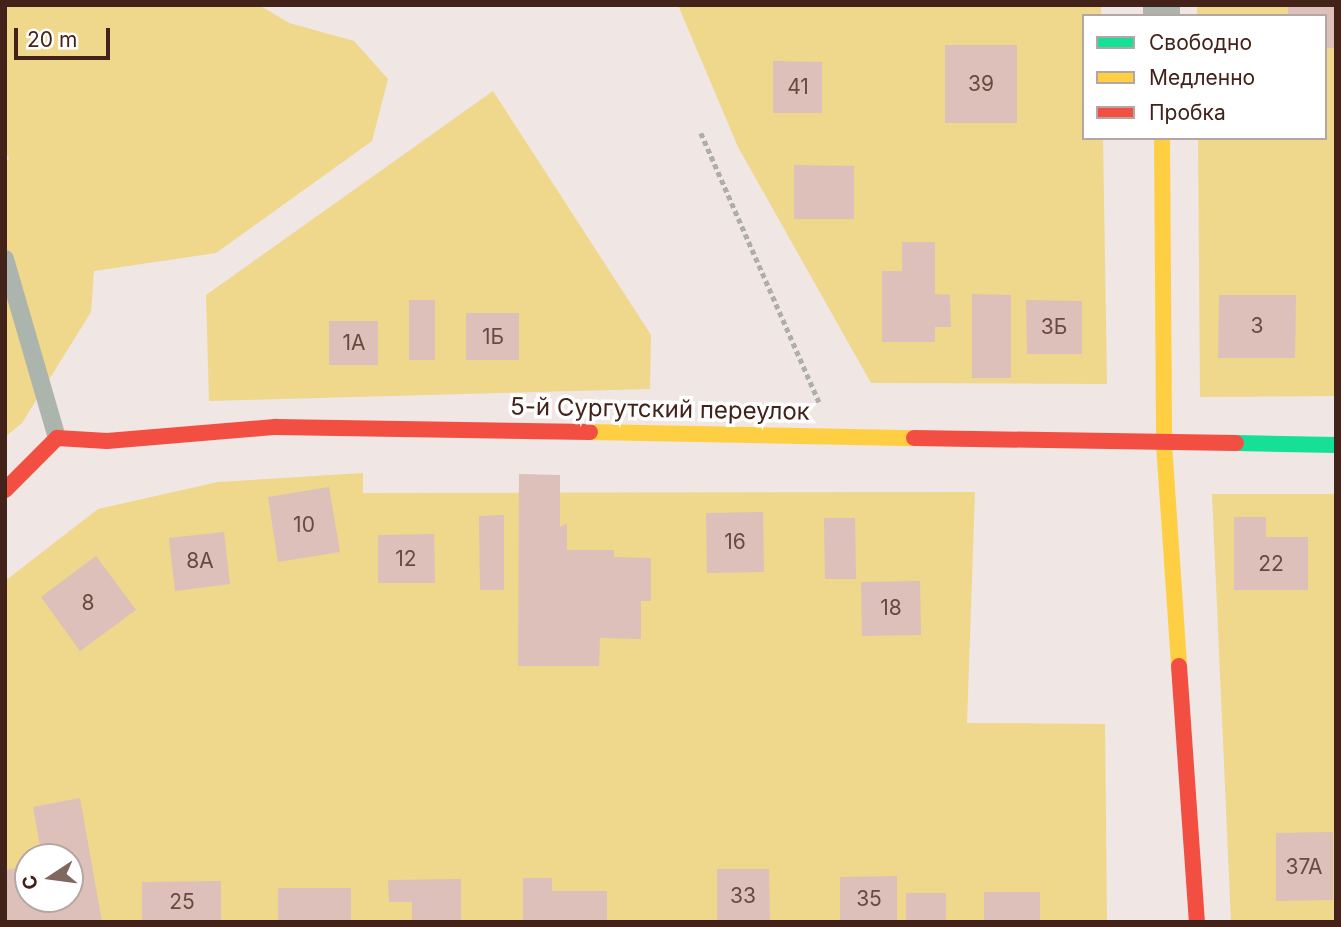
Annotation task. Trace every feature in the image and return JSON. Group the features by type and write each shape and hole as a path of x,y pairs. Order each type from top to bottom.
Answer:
{"street":[{"path":"1162,140 1164,444 1197,922"},
{"name":"5-й Сургутский переулок","path":"58,438 107,441 275,427 833,434 1164,444 1336,445"},
{"path":"5,490 58,438"}],"lane":[{"path":"5,259 58,438"}],"path":[{"path":"701,133 833,434"}],"shaded area":[{"path":"5,5 259,5 289,23 354,41 388,79 372,141 216,253 94,271 91,312 22,423 5,437 5,161 9,159 5,150"},
{"path":"678,5 1101,5 1101,14 1082,14 1082,140 1103,140 1107,384 871,383 738,147"},
{"path":"1197,5 1336,5 1336,396 1200,397 1198,140 1327,140 1327,14 1197,14"},
{"path":"493,91 651,335 650,389 209,401 206,295"},
{"path":"363,473 363,493 975,492 967,723 1105,724 1107,922 5,922 5,581 98,509 218,482"},
{"path":"1212,494 1336,494 1336,922 1231,922"}],"building":[{"path":"1288,5 1336,5 1336,48 1327,48 1327,14 1288,14"},
{"path":"945,45 1017,45 1017,123 945,123"},
{"path":"773,61 822,62 822,113 773,113"},
{"path":"794,165 854,166 854,219 794,219"},
{"path":"902,242 935,242 935,294 950,295 951,327 935,327 935,342 882,342 882,271 902,271"},
{"path":"972,294 1011,295 1011,378 972,378"},
{"path":"1219,295 1296,295 1295,358 1218,358"},
{"path":"409,300 435,300 435,360 409,360"},
{"path":"1026,300 1082,301 1082,354 1027,354"},
{"path":"466,313 519,313 519,360 466,360"},
{"path":"329,321 378,321 378,365 329,365"},
{"path":"519,474 560,475 560,527 567,523 567,550 614,550 614,557 651,558 651,601 641,601 641,639 600,638 599,666 518,666"},
{"path":"329,487 340,552 278,562 268,497"},
{"path":"763,512 764,572 707,573 706,513"},
{"path":"504,515 504,590 480,590 479,516"},
{"path":"1234,517 1266,517 1266,537 1308,537 1308,590 1234,590"},
{"path":"824,518 855,518 856,579 825,579"},
{"path":"224,532 230,584 175,591 169,538"},
{"path":"434,534 435,583 378,583 378,535"},
{"path":"96,556 136,610 80,651 41,597"},
{"path":"920,581 921,635 862,636 861,582"},
{"path":"80,798 102,922 5,922 5,870 14,868 14,913 84,913 84,843 39,843 33,807"},
{"path":"1333,832 1333,900 1276,901 1276,833"},
{"path":"717,869 769,869 770,922 717,922"},
{"path":"897,876 897,922 840,922 840,877"},
{"path":"523,878 552,878 552,891 607,891 607,922 523,922"},
{"path":"461,879 461,922 412,922 412,902 389,902 388,880"},
{"path":"221,881 221,922 142,922 142,882"},
{"path":"278,888 351,888 351,922 278,922"},
{"path":"984,892 1040,892 1040,922 984,922"},
{"path":"906,893 946,893 946,922 906,922"}],"traffic: fast":[{"path":"1236,443 1336,445"}],"traffic: slow":[{"path":"1162,140 1164,444 1179,666"},
{"path":"590,432 914,438"}],"traffic: jam":[{"path":"5,490 57,438 107,441 275,427 590,432"},
{"path":"914,438 1236,443"},
{"path":"1179,666 1197,922"}]}
